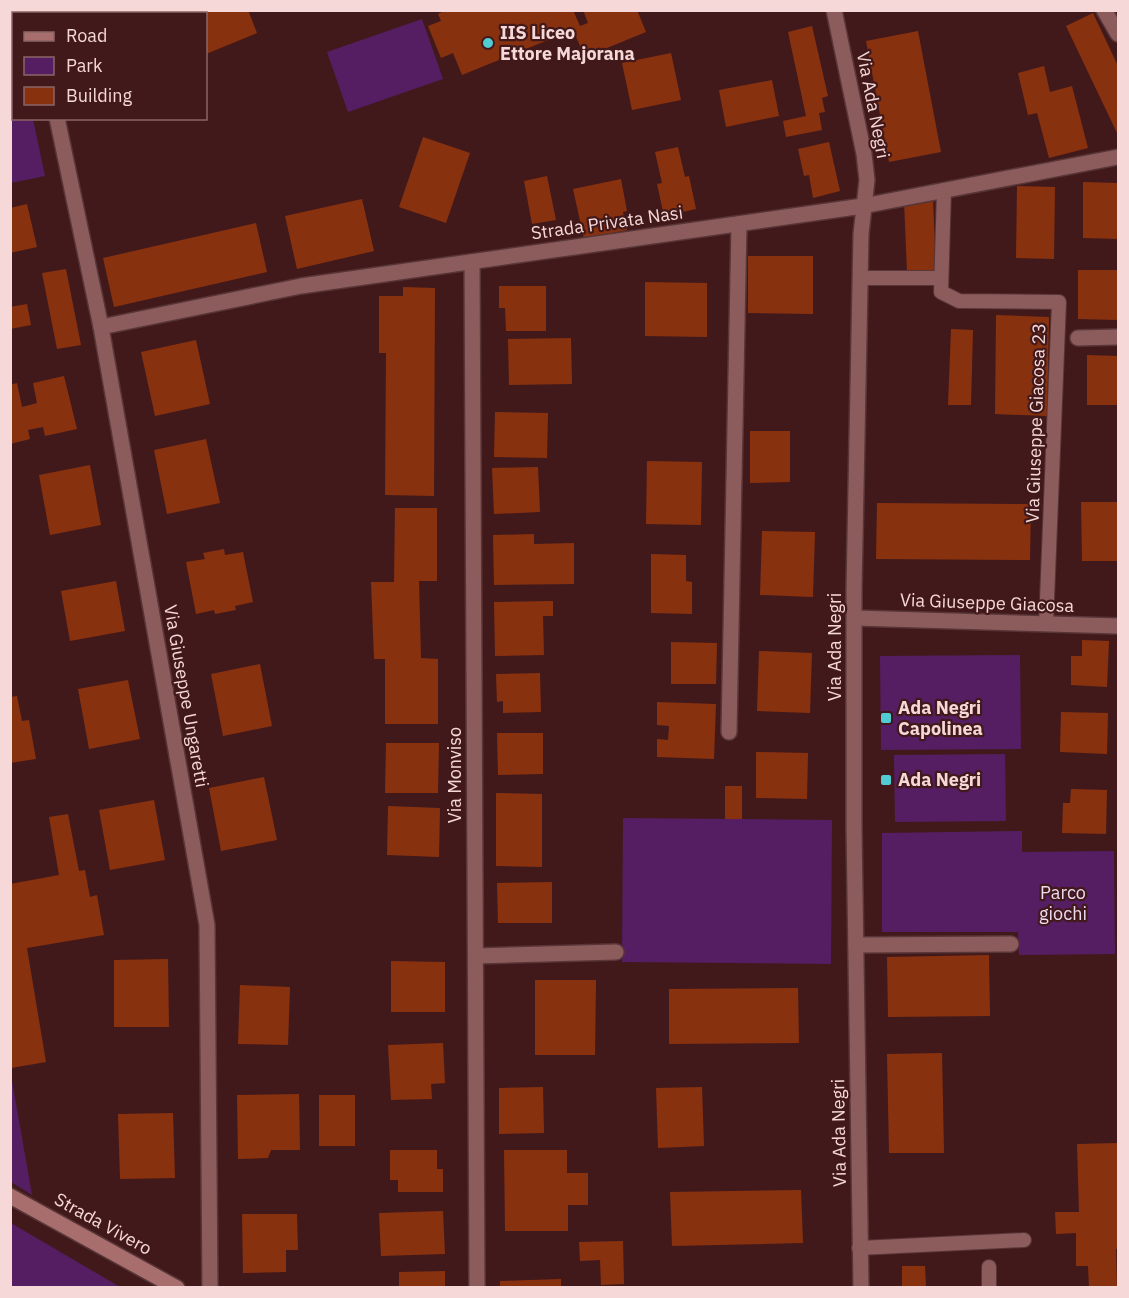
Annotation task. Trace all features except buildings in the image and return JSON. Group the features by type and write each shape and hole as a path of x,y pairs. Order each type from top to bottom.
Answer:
{"street":[{"name":"Via Ada Negri","path":"834,10 864,154 867,180 861,234 855,579 854,827 861,1287"},
{"path":"1104,10 1119,34"},
{"name":"Via Giuseppe Ungaretti","path":"57,120 101,327 207,925 210,1287"},
{"name":"Strada Privata Nasi","path":"101,327 301,286 863,206 1119,157"},
{"path":"729,732 739,224"},
{"name":"Via Monviso","path":"471,262 477,1287"},
{"path":"1078,338 1119,337"},
{"name":"Via Giuseppe Giacosa","path":"855,618 1119,626"},
{"path":"856,945 1011,944"},
{"path":"476,956 616,952"},
{"name":"Strada Vivero","path":"10,1196 177,1287"}],"lane":[{"path":"860,278 941,278 944,190"},
{"name":"Via Giuseppe Giacosa 23","path":"941,278 940,292 959,301 1059,302 1046,624"},
{"path":"860,1248 1024,1240"},
{"path":"989,1267 989,1287"}],"green space":[{"path":"422,19 443,79 348,112 327,52"},
{"path":"12,46 12,120 33,120 45,176 11,183 10,47"},
{"path":"1020,655 1021,749 881,750 880,656"},
{"path":"1005,754 1006,821 895,822 894,755"},
{"path":"623,818 832,820 831,964 622,962"},
{"name":"Parco giochi","path":"1022,831 1022,852 1114,851 1115,954 1019,955 1018,932 882,932 882,833"},
{"path":"11,1075 32,1195 11,1182"},
{"path":"11,1223 120,1287 11,1287"}],"place":[{"name":"IIS Liceo Ettore Majorana","path":"488,43"},
{"name":"Ada Negri Capolinea","path":"886,718"},
{"name":"Ada Negri","path":"886,780"}]}
